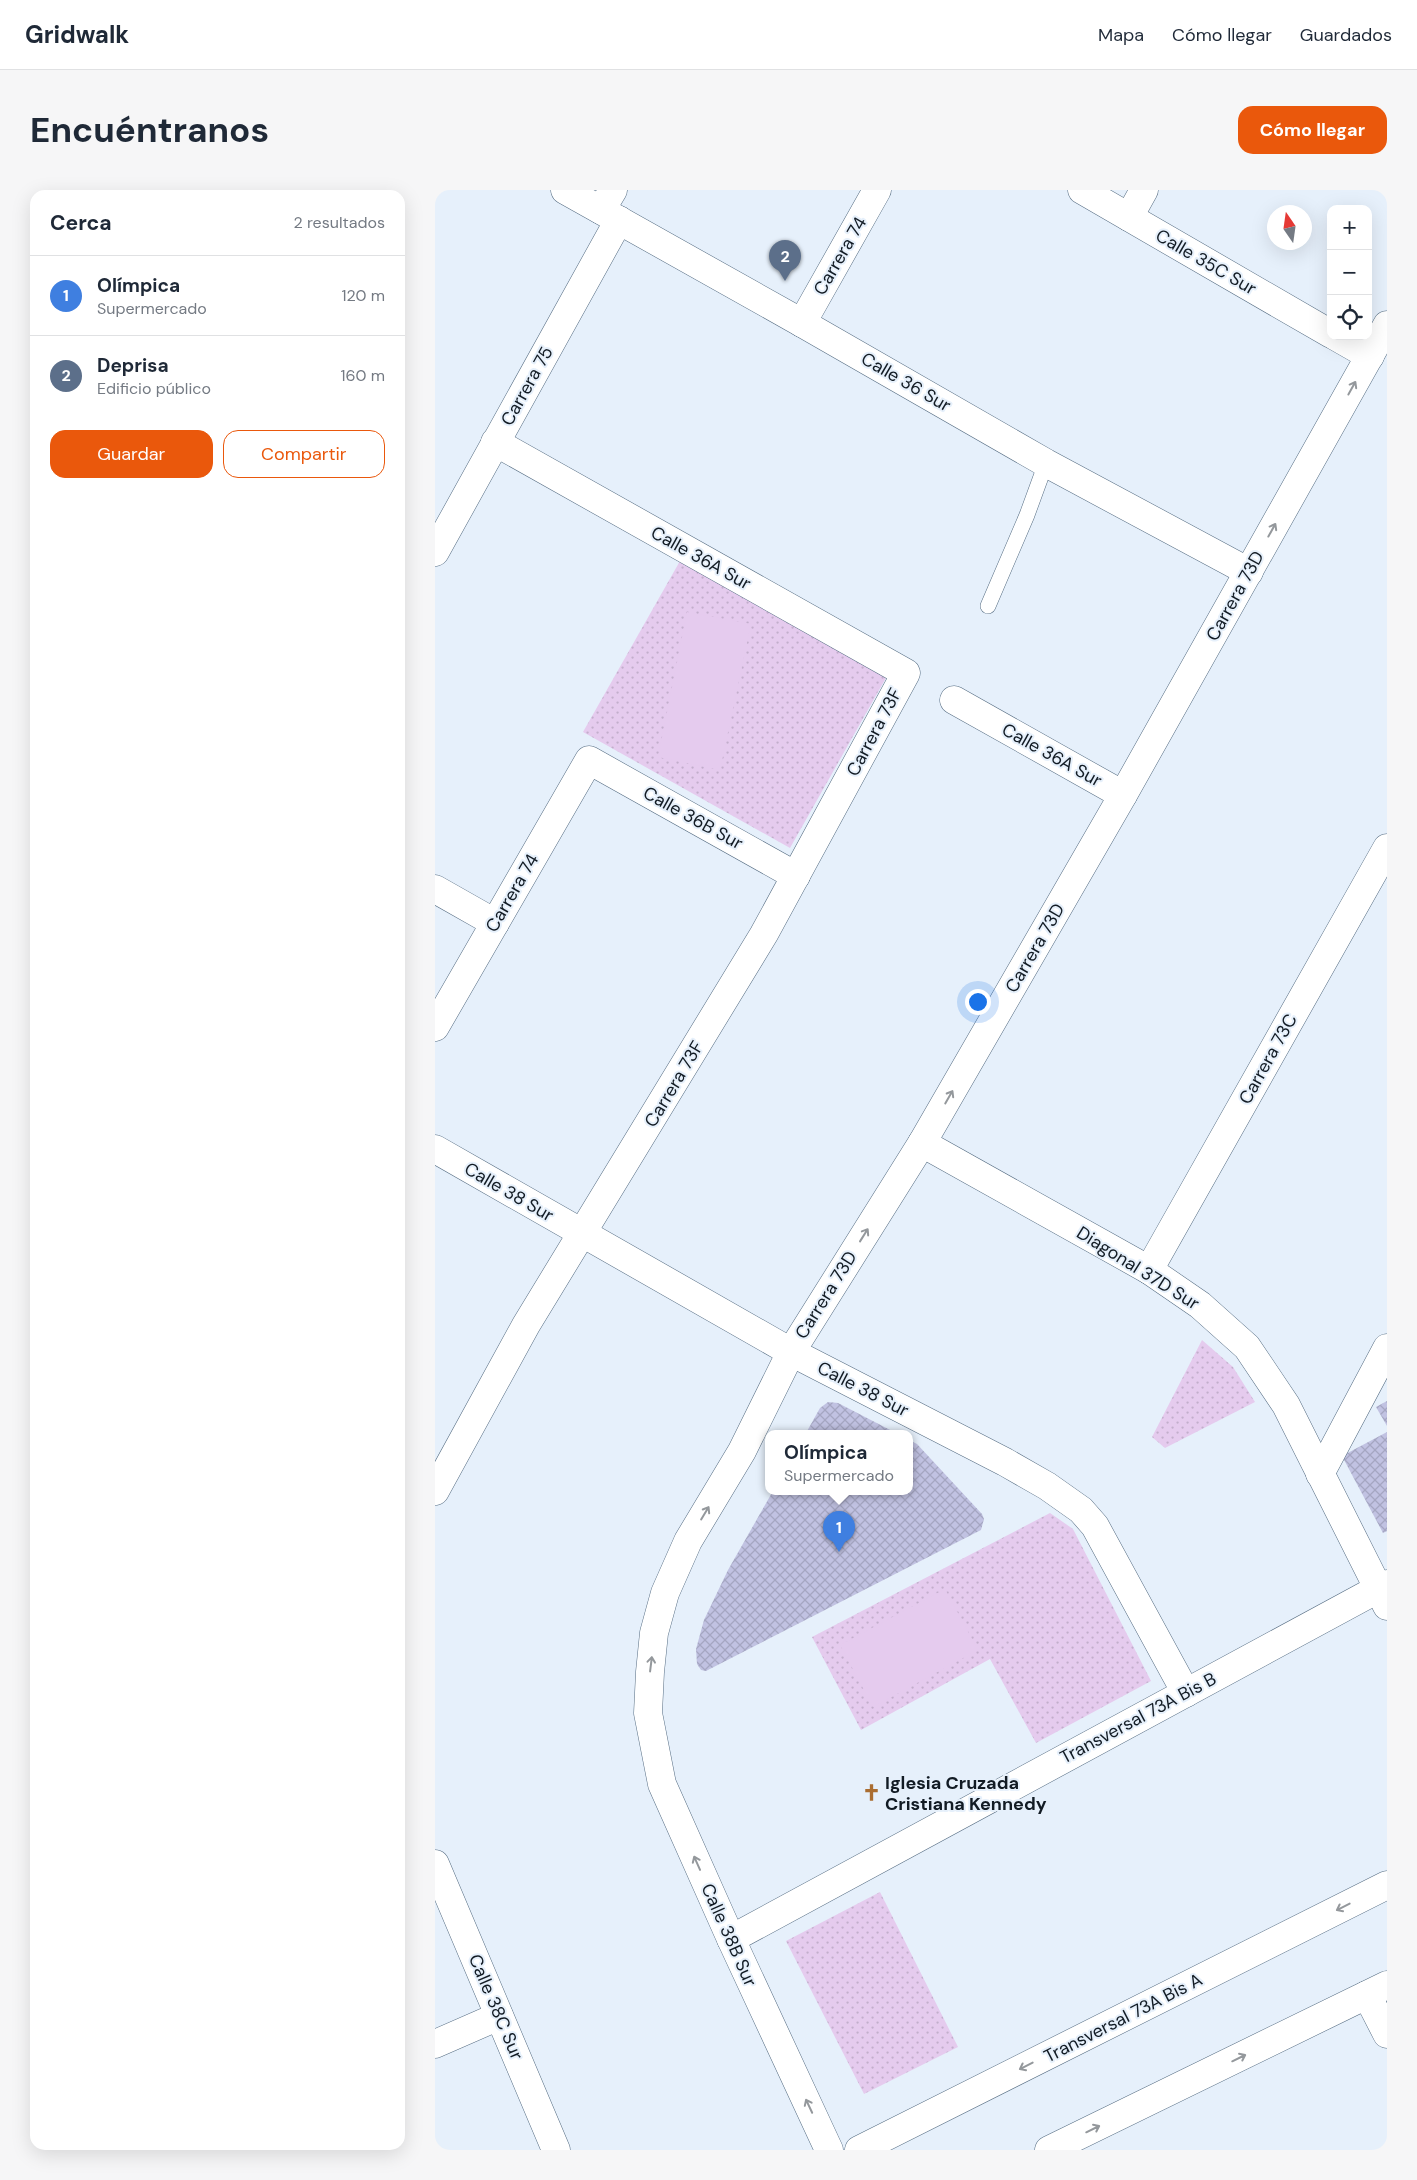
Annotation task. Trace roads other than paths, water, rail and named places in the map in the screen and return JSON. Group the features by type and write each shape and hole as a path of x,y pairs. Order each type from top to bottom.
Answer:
{"street":[{"name":"Calle 36 Sur","path":"565,190 611,207 802,322 1046,462 1249,572"},
{"name":"Carrera 74","path":"802,322 877,190"},
{"name":"Calle 35C Sur","path":"1082,190 1327,332"},
{"path":"1129,217 1144,190"},
{"name":"Carrera 75","path":"435,552 495,442 611,207"},
{"name":"Carrera 73D","path":"648,1713 654,1633 665,1593 688,1541 742,1451 791,1352 922,1143 1123,795 1387,325"},
{"path":"1342,340 1370,356"},
{"name":"Calle 36A Sur","path":"495,442 906,673"},
{"name":"Carrera 73F","path":"435,1491 527,1325 759,942 906,673"},
{"name":"Calle 36A Sur","path":"954,700 1123,795"},
{"name":"Carrera 74","path":"435,1027 589,760"},
{"name":"Calle 36B Sur","path":"589,760 796,876"},
{"name":"Carrera 73C","path":"1149,1270 1387,848"},
{"path":"435,889 495,923"},
{"name":"Diagonal 37D Sur","path":"922,1143 1149,1270 1200,1305 1247,1347 1287,1405 1320,1474 1384,1593"},
{"name":"Calle 38 Sur","path":"435,1149 791,1352 1005,1462 1047,1486 1081,1510 1095,1526 1185,1693"},
{"path":"1320,1474 1387,1348"},
{"name":"Transversal 73A Bis B","path":"731,1939 1185,1693 1384,1593"},
{"name":"Calle 38B Sur","path":"648,1713 662,1784 731,1939 829,2150"},
{"name":"Calle 38C Sur","path":"435,1864 556,2150"},
{"name":"Transversal 73A Bis A","path":"859,2150 1387,1885"},
{"path":"1049,2150 1377,1990 1387,2034"},
{"path":"435,2044 499,2016"}],"lane":[{"path":"988,606 1027,515 1046,462"}],"place":[{"name":"Deprisa","path":"785,281"},
{"name":"Olímpica","path":"839,1552"},
{"name":"Iglesia Cruzada Cristiana Kennedy","path":"871,1793"}]}
